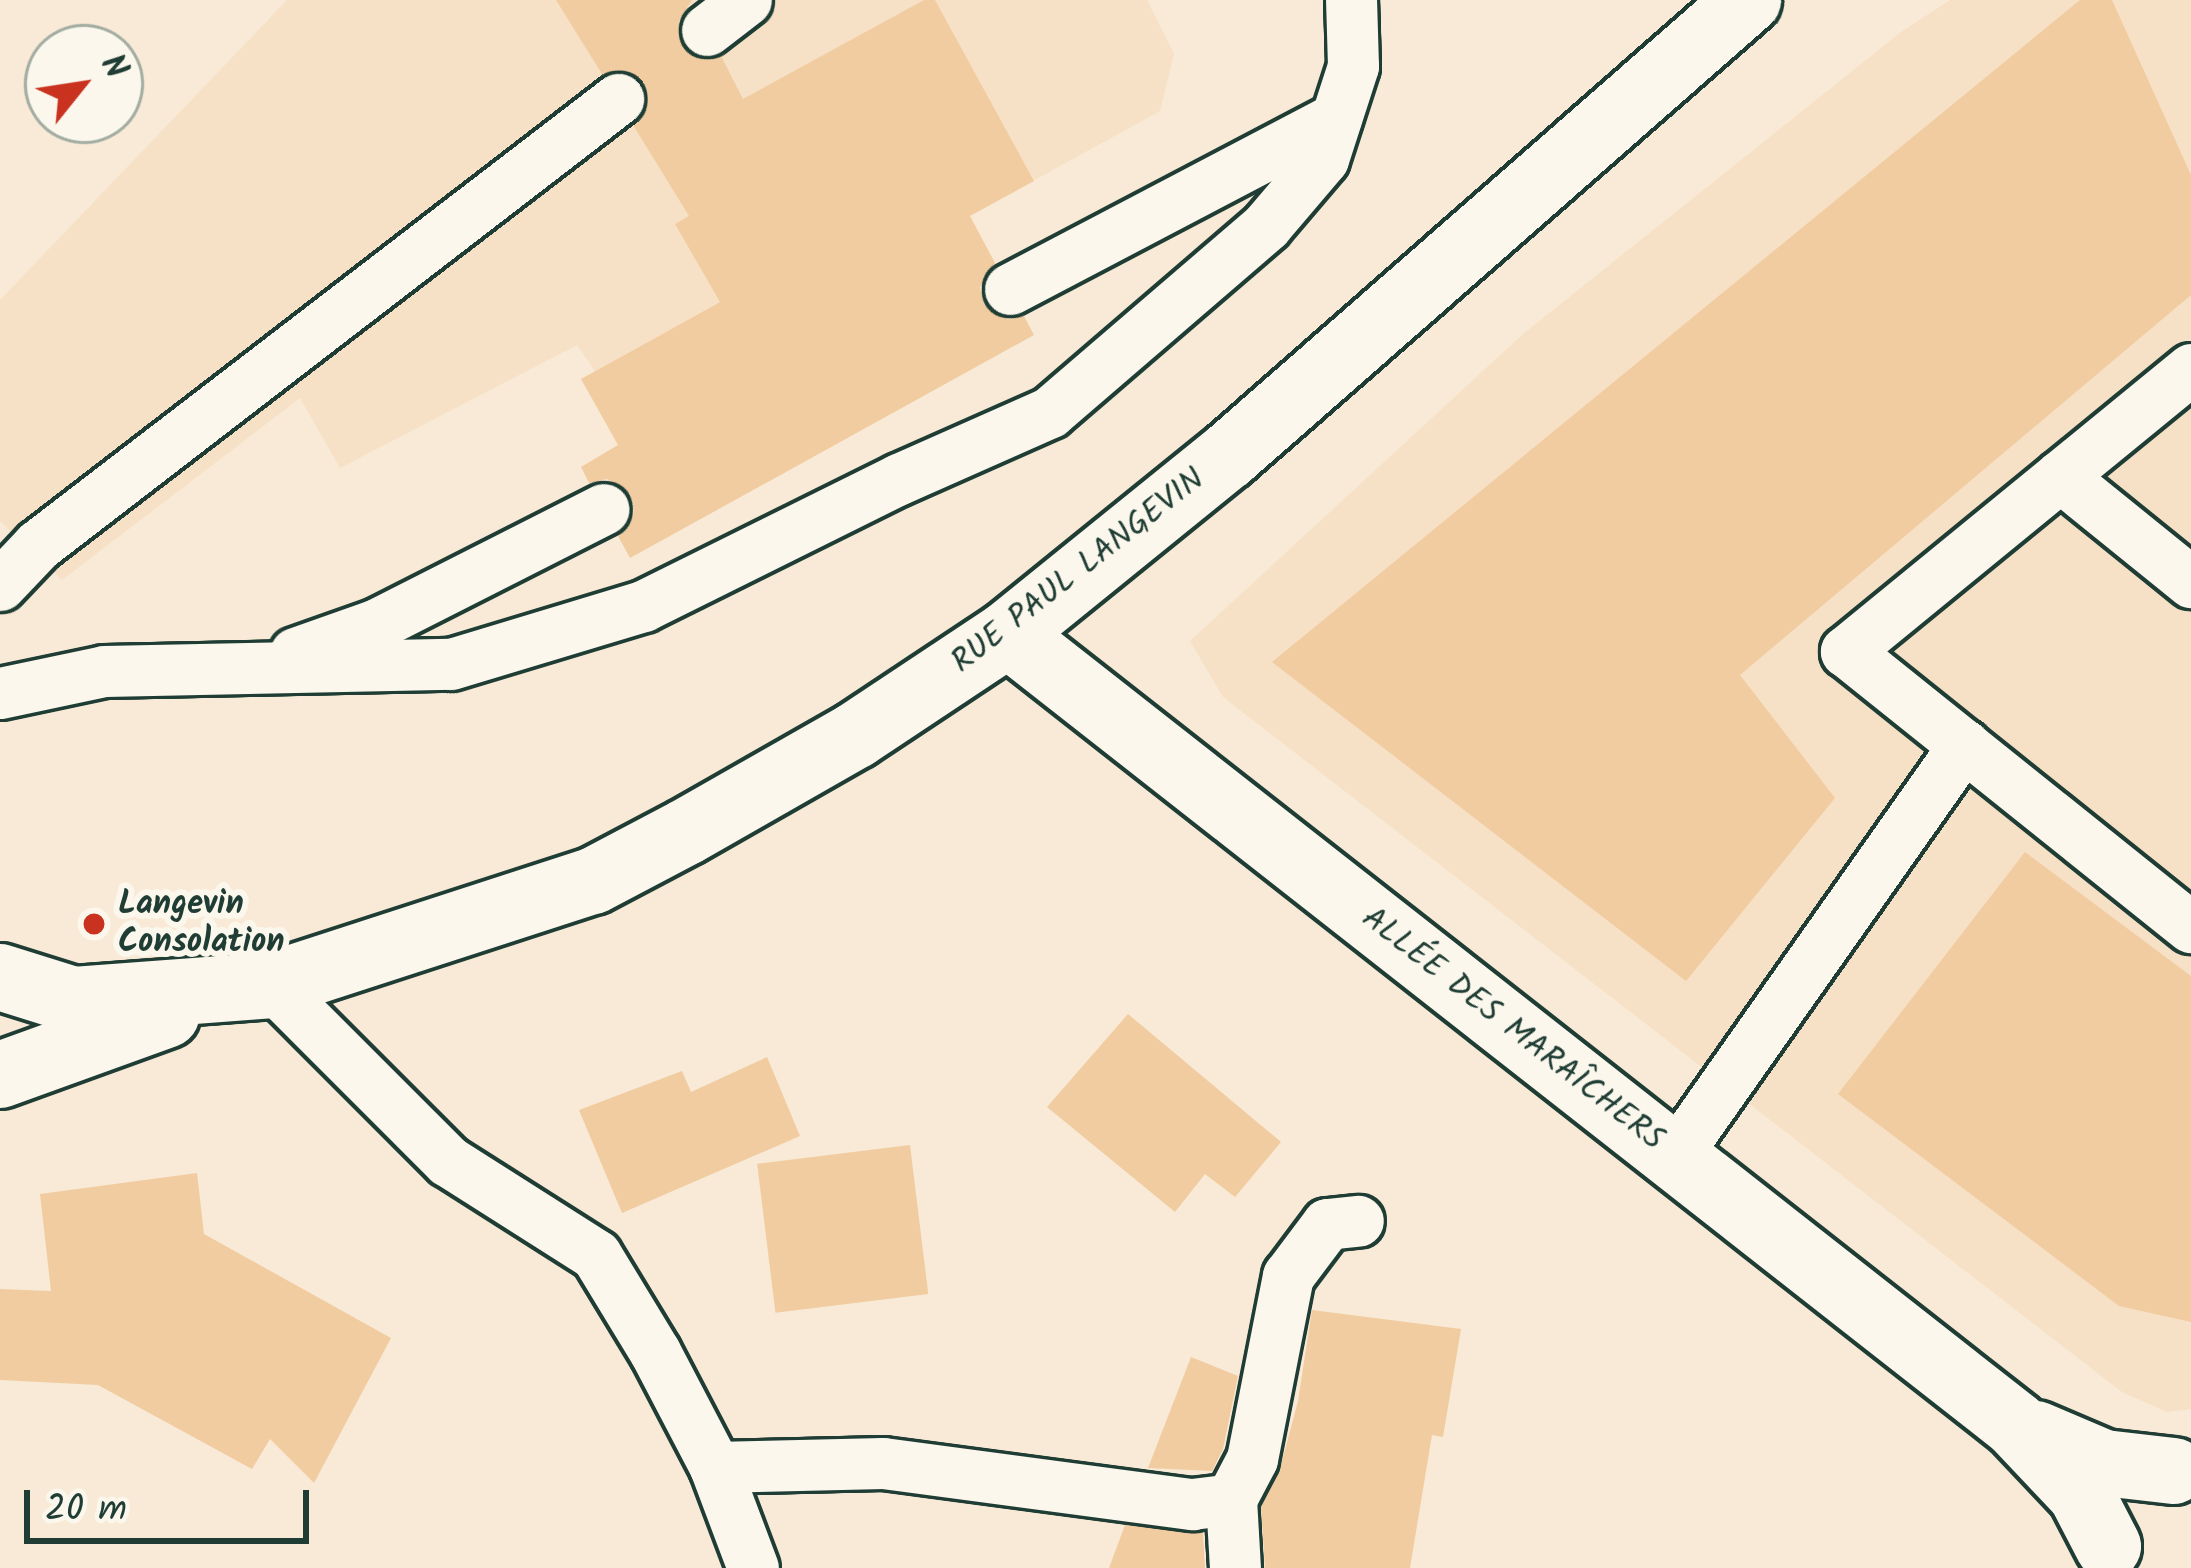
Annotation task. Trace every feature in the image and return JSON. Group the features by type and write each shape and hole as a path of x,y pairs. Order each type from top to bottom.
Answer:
{"street":[{"name":"RUE PAUL LANGEVIN","path":"0,1075 253,988 592,881 856,735 1009,634 1228,456 1748,0"},
{"name":"ALLÉE DES MARAÎCHERS","path":"1009,634 2016,1425 2081,1494 2108,1557"},
{"name":"RUE PAUL LANGEVIN","path":"0,977 74,1000 253,988"},
{"name":"ALLÉE DES MARAÎCHERS","path":"2016,1425 2104,1463 2182,1469"},
{"path":"2108,1557 2131,1501 2182,1469"}],"lane":[{"path":"0,693 104,671 451,664 643,606 899,479 1050,412 1266,226 1323,159 1353,66 1351,0"},
{"path":"0,585 38,545 618,99"},
{"path":"1010,290 1336,118"},
{"path":"2191,369 1846,651 2191,928"},
{"path":"2060,476 2191,583"},
{"path":"248,669 377,624 604,509"},
{"path":"1674,1156 1964,745"},
{"path":"253,988 448,1160 596,1255 655,1352 715,1467 753,1568"},
{"path":"1235,1568 1231,1498 1252,1459 1288,1276 1327,1224 1358,1221"},
{"path":"715,1467 883,1463 1192,1504 1231,1498"}],"shaded area":[{"path":"287,0 1147,0 1174,54 1160,111 849,282 826,243 595,371 577,345 340,468 300,398 62,580 0,521 0,300"},
{"path":"1950,0 2191,0 2191,1409 2167,1412 2122,1392 1223,697 1190,641 1523,334 1901,32"}],"building":[{"path":"556,0 692,0 679,20 683,47 697,58 721,56 743,99 924,0 935,0 1034,181 970,216 995,263 980,287 984,304 1008,319 1024,316 1034,335 630,558 618,536 634,512 630,494 607,479 589,483 581,467 618,445 581,379 720,302 675,224 689,216 633,125 646,109 642,82 628,71 602,74"},
{"path":"2080,0 2112,0 2191,175 2191,295 1740,675 1835,798 1686,981 1272,662"},
{"path":"2025,852 2191,976 2191,1322 2119,1306 1838,1094"},
{"path":"1128,1014 1281,1142 1235,1197 1205,1174 1175,1212 1047,1107"},
{"path":"767,1057 800,1136 622,1213 579,1110 682,1071 691,1092"},
{"path":"910,1145 928,1294 775,1313 757,1164"},
{"path":"197,1173 204,1234 391,1338 314,1483 270,1439 252,1469 98,1385 0,1380 0,1289 51,1291 40,1194"},
{"path":"1312,1310 1461,1329 1443,1437 1432,1435 1410,1568 1265,1568 1261,1506 1281,1465 1298,1401"},
{"path":"1191,1357 1238,1376 1223,1449 1212,1471 1148,1468"},
{"path":"1125,1525 1203,1533 1205,1568 1109,1568"}],"place":[{"name":"Langevin Consolation","path":"94,924"}]}
